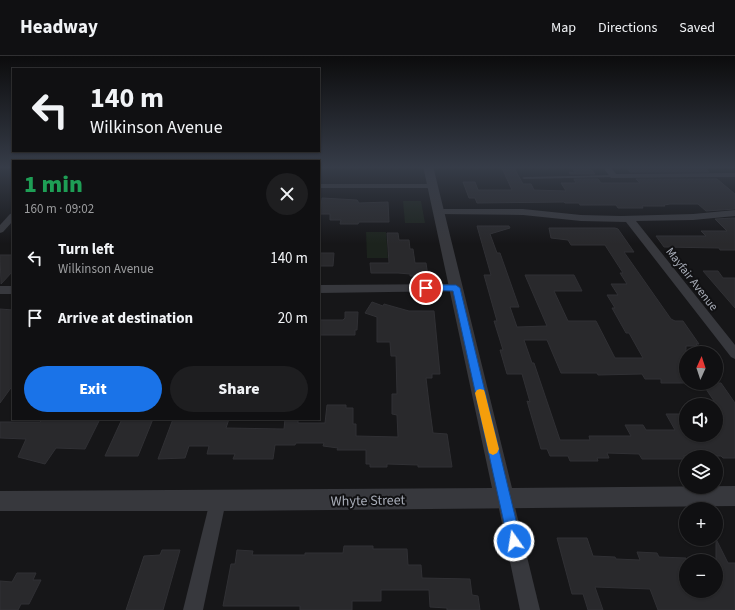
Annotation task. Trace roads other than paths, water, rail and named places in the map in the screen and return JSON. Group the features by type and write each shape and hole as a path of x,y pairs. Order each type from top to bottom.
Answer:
{"street":[{"path":"434,192 530,610"},
{"path":"439,212 523,212 581,218 629,219 735,213"},
{"path":"0,230 12,217"},
{"name":"Mayfair Avenue","path":"629,219 735,354"},
{"path":"320,289 456,288"},
{"path":"0,290 12,290"},
{"name":"Whyte Street","path":"0,501 218,501 735,496"},
{"path":"193,610 218,501"}]}
